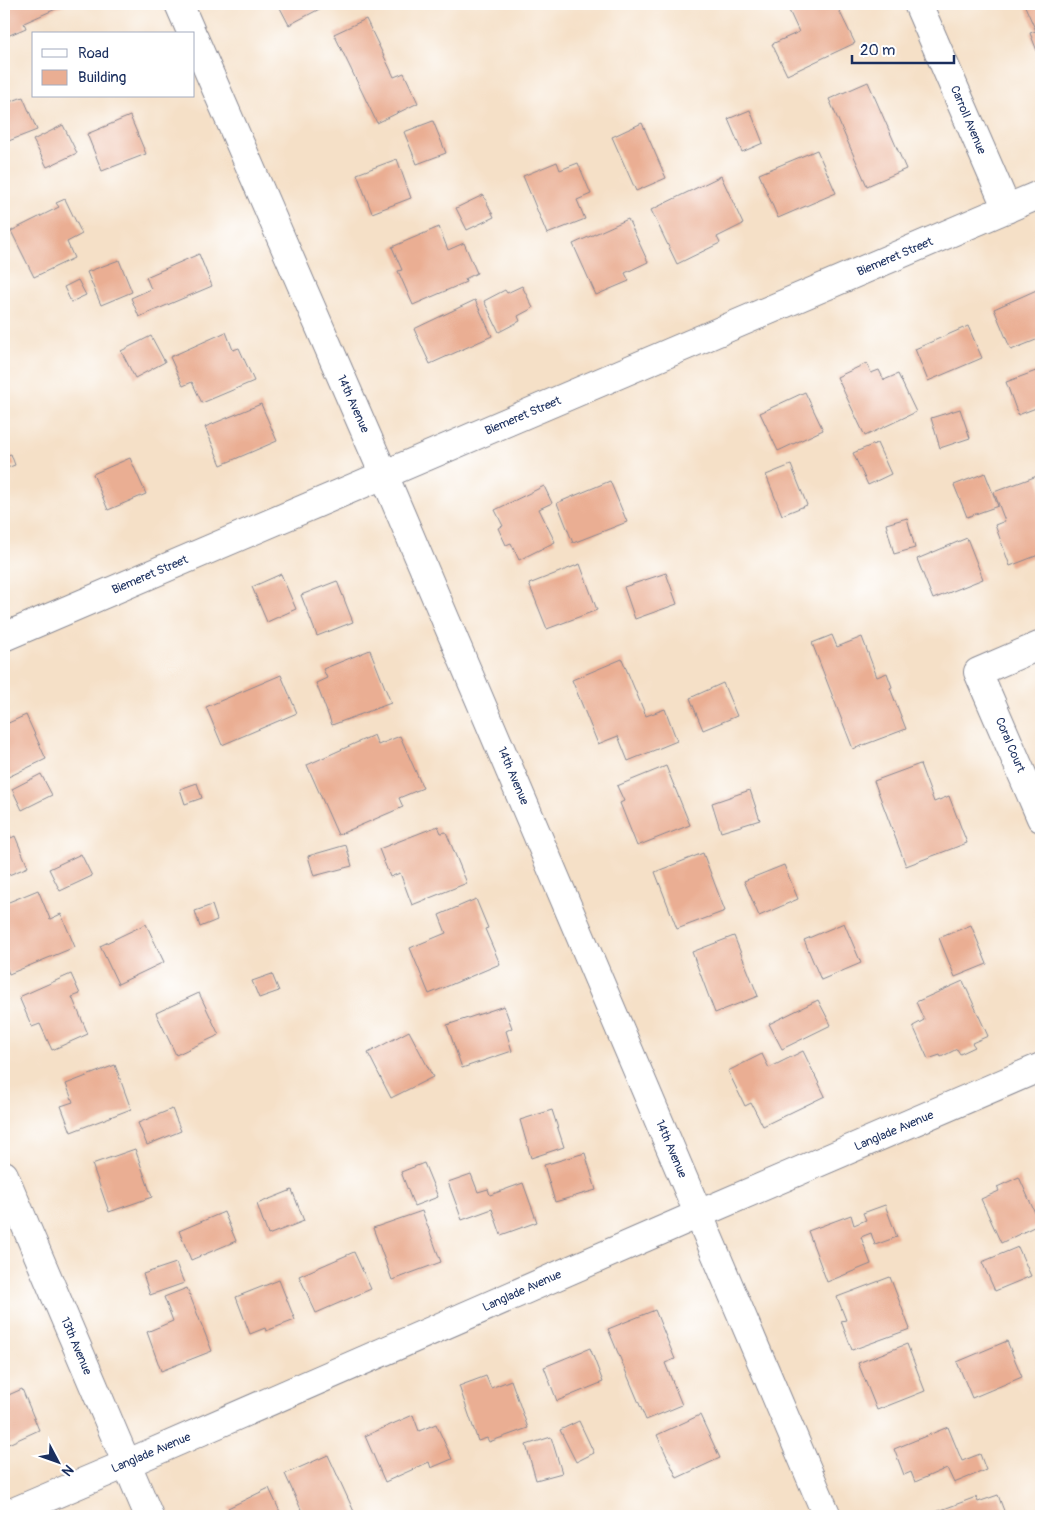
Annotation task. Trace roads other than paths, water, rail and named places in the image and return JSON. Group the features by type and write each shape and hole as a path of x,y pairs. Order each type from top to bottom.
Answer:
{"street":[{"path":"179,4 191,32"},
{"name":"Carroll Avenue","path":"918,4 1007,209"},
{"name":"14th Avenue","path":"195,40 384,475 827,1516"},
{"name":"Biemeret Street","path":"4,637 1041,194"},
{"name":"Coral Court","path":"1041,645 978,672 1041,818"},
{"name":"Langlade Avenue","path":"4,1516 1041,1067"},
{"name":"13th Avenue","path":"4,1175 149,1516"}]}
